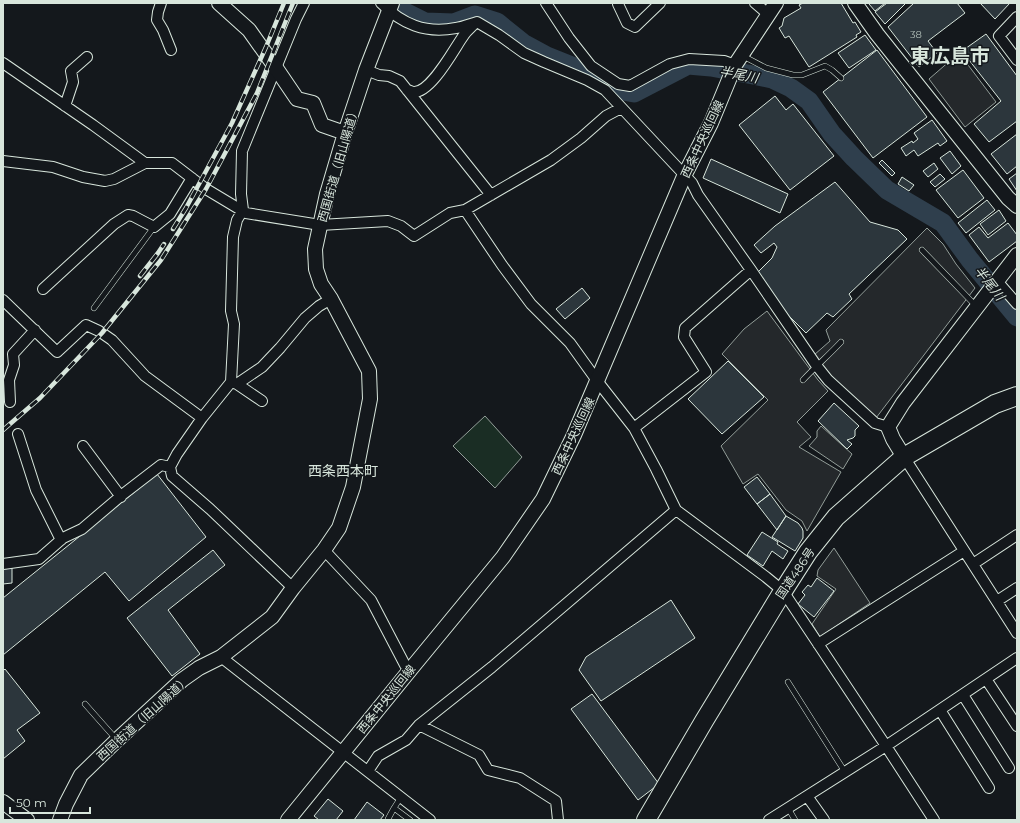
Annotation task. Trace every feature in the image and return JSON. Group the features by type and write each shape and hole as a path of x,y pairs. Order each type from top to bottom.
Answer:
{"highway":[{"name":"国道486号","path":"646,820 782,591 808,552 836,517 904,457 995,404 1017,396"}],"street":[{"path":"162,3 158,12 157,20 163,30 171,50"},
{"path":"219,3 249,30 297,99 313,103 322,125 345,133"},
{"path":"234,383 234,324 231,311 233,237 237,220 243,210 241,194 242,151 304,3"},
{"path":"546,3 569,38 591,66 618,84 630,86 670,64 689,59 724,61 738,60"},
{"path":"618,4 627,23 634,27 660,3"},
{"path":"755,3 772,9"},
{"path":"855,3 877,34 1003,192 1017,206"},
{"path":"388,6 411,25 422,28 434,30 456,28 477,22 499,35 524,53 585,78 605,90 692,183 698,195 828,380 875,423 888,427"},
{"name":"西国街道（旧山陽道）","path":"60,820 66,804 81,775 182,680 199,668 221,657 272,617 324,550 338,528 353,487 370,399 369,371 331,299 321,284 316,269 315,249 326,194 388,6"},
{"name":"西条中央巡回線","path":"288,820 504,556 543,499 598,382 685,174 711,123 727,82 738,60 772,9"},
{"path":"1017,17 999,36 1017,60"},
{"path":"407,90 413,92 419,91 425,87 440,72 466,33 477,22"},
{"path":"65,106 74,82 71,71 87,57"},
{"path":"3,63 146,163"},
{"path":"585,78 591,66"},
{"path":"366,70 379,75 389,76 400,81 491,195"},
{"path":"3,161 53,167 83,178 105,181 114,179 146,163 172,163 206,188 246,213 320,225 388,221 401,226 414,236 450,214 465,210 551,160 581,138 606,116 621,108"},
{"path":"44,289 114,224 128,215 154,227 170,214 192,178"},
{"path":"465,210 502,265 531,304 570,343 634,428 676,510 766,577 782,591 934,820"},
{"path":"888,427 903,403 1017,255"},
{"path":"634,428 706,372 684,337 685,328 751,270"},
{"path":"1001,276 1017,304"},
{"path":"293,588 210,509 172,476 170,467 177,454 202,418 234,383 262,367 305,318 319,306 331,299"},
{"path":"3,300 57,352 86,326 99,331 112,340 146,376 202,418"},
{"path":"10,402 9,380 14,365 13,354 35,330"},
{"path":"234,383 262,401"},
{"path":"888,427 893,439 904,457 1017,633"},
{"path":"18,434 36,490 61,540"},
{"path":"83,446 120,497"},
{"path":"3,564 39,559 61,540 82,529 160,465 170,467"},
{"path":"368,771 378,756 406,740 419,725 492,667 676,510"},
{"path":"973,564 1017,535"},
{"path":"324,550 371,600 405,665 410,670"},
{"path":"818,644 964,551"},
{"path":"996,601 1017,588"},
{"path":"221,657 430,820"},
{"path":"769,820 886,746 1017,658"},
{"path":"986,679 1017,726"},
{"path":"963,695 1009,768"},
{"path":"940,710 989,788"},
{"path":"419,725 479,755 488,770 520,778 556,801 558,820"},
{"path":"807,796 824,820"},
{"path":"3,802 27,820"}],"lane":[{"path":"738,60 793,75 802,75 825,66 841,78"},
{"path":"94,308 154,227"},
{"path":"922,250 980,303"},
{"path":"803,380 816,365 842,342"},
{"path":"788,682 845,772"},
{"path":"85,704 117,740"},
{"path":"389,820 388,819 401,797"},
{"path":"394,808 410,820"},
{"path":"788,808 795,820"}],"green space":[{"path":"485,416 522,457 495,488 453,446"}],"shaded area":[{"path":"959,53 996,102 965,127 929,79"},
{"path":"927,228 943,244 956,264 975,288 876,418 831,379 814,355 830,341 826,330"},
{"path":"767,311 818,380 828,391 797,422 811,437 799,447 841,472 807,531 802,521 786,510 758,474 743,484 721,446 768,400 722,354 744,329"},
{"path":"821,426 852,454 843,469 809,446 817,437 817,431"},
{"path":"834,548 870,603 820,637 812,624 836,589 817,576 818,570"}],"building":[{"path":"803,3 841,3 853,23 855,22 861,32 856,35 857,37 809,67 789,36 785,38 779,28 782,26 784,18 801,8 799,5"},
{"path":"885,3 875,11 869,4"},
{"path":"887,3 905,4 885,24 875,12"},
{"path":"914,3 957,3 965,13 928,41 937,53 919,67 888,27"},
{"path":"980,3 1010,3 995,19"},
{"path":"986,34 1017,76 1017,121 989,142 974,124 1001,101 962,51"},
{"path":"865,35 876,50 849,68 838,53"},
{"path":"877,50 927,117 873,158 823,92"},
{"path":"775,96 786,110 793,104 834,156 790,190 739,125"},
{"path":"932,120 947,141 940,146 938,143 918,156 914,150 906,156 901,148 918,139 914,133"},
{"path":"1017,134 1017,166 1007,174 991,154"},
{"path":"950,151 961,166 952,174 940,158"},
{"path":"711,159 788,194 780,213 703,178"},
{"path":"882,160 895,173 892,176 879,163"},
{"path":"934,163 938,169 928,177 923,171"},
{"path":"963,170 984,198 958,218 936,190"},
{"path":"1017,173 1017,191 1009,179"},
{"path":"940,174 945,179 935,187 930,182"},
{"path":"902,177 914,185 909,191 898,184"},
{"path":"835,182 870,222 898,230 907,239 849,294 852,299 833,317 827,313 806,333 781,308 757,273 772,258 777,247 774,243 761,253 754,245 775,226"},
{"path":"987,200 995,210 966,233 958,223"},
{"path":"999,210 1006,221 988,235 980,224"},
{"path":"1008,223 1017,235 1017,241 989,262 969,235 979,227 988,238"},
{"path":"582,288 590,298 565,319 556,309"},
{"path":"728,361 764,397 722,434 688,399"},
{"path":"834,403 859,426 855,430 855,436 847,440 852,444 847,449 818,421"},
{"path":"157,474 206,537 129,601 105,572 3,655 3,598"},
{"path":"757,477 770,494 757,504 744,487"},
{"path":"770,494 786,516 777,530 757,504"},
{"path":"786,516 798,523 803,531 803,538 795,551 772,537"},
{"path":"762,532 778,542 777,544 788,551 783,559 772,551 763,566 747,555"},
{"path":"213,550 225,565 168,610 200,654 172,676 127,618"},
{"path":"12,568 12,583 3,584 3,569"},
{"path":"817,578 834,591 814,617 798,604 805,595 802,592 808,585 811,587"},
{"path":"671,600 695,638 601,701 579,670 586,657"},
{"path":"5,669 40,713 17,730 25,741 3,759 3,671"},
{"path":"592,694 659,784 638,800 571,709"},
{"path":"328,799 343,811 336,820 319,820 314,816"},
{"path":"367,802 384,815 380,820 354,820"}],"waterway":[{"name":"半尾川","path":"394,3 401,10 425,22 454,23 475,15 497,22 523,43 547,56 597,76 623,91 634,93 688,65 711,67 772,79 791,88 809,101 832,134 887,190 943,223 970,260 1017,317"}],"railway":[{"path":"173,229 232,123 284,3"},
{"path":"3,430 40,398 102,333 161,260 206,189 257,93 293,3"},
{"path":"140,276 164,244"}],"district":[{"name":"東広島市","path":"950,56"},
{"name":"西条西本町","path":"343,471"}]}
